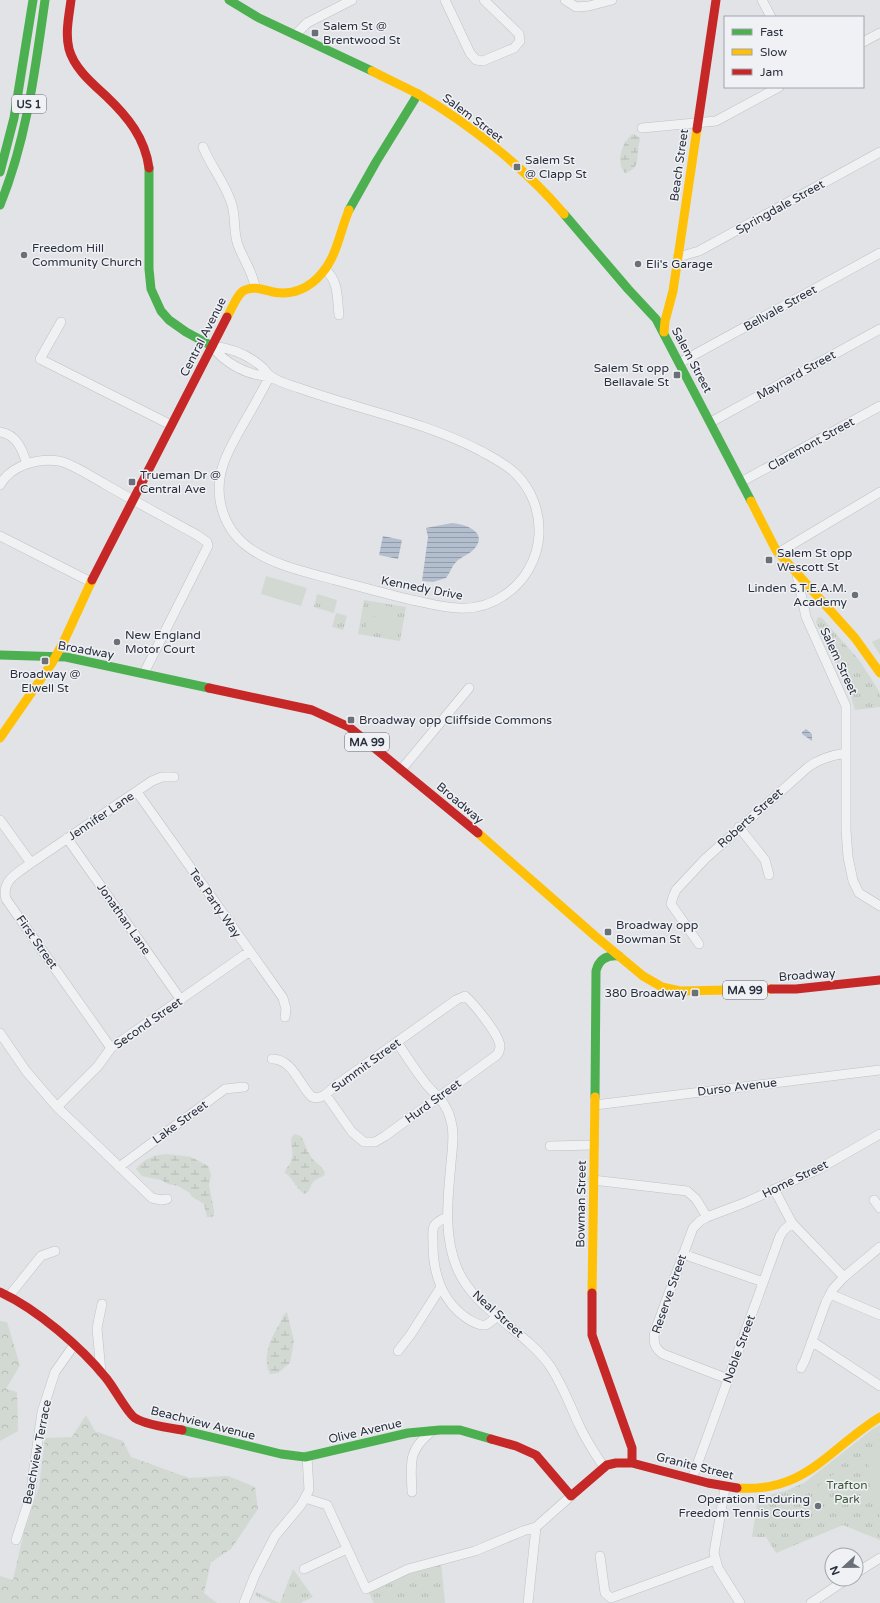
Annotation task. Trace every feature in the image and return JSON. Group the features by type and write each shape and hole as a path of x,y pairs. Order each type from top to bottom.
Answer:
{"main road":[{"name":"US 1","path":"0,172 16,111 33,0"},
{"name":"US 1","path":"0,205 13,169 23,134 45,0"},
{"name":"Kennedy Drive","path":"71,0 68,38 69,49 75,63 85,76 130,120 145,147 149,170 150,281 157,304 165,316 177,326 212,346"},
{"name":"Salem Street","path":"229,0 259,18 351,60 418,94 471,129 541,189 563,212 628,289 656,319 711,422 768,537 778,553 797,575"},
{"name":"Beach Street","path":"664,332 665,321 673,292 716,0"},
{"path":"255,288 277,293 296,292 312,284 325,270 352,203 418,94"},
{"name":"Central Avenue","path":"0,738 56,656 91,582 239,295 245,289 255,288"},
{"path":"797,575 855,638 880,673"},
{"name":"Broadway","path":"0,655 66,657 144,673 312,710 349,727 491,844 619,956 657,985 680,991 796,989 880,980"},
{"name":"Bowman Street","path":"619,956 603,958 596,968 592,1336 632,1448 632,1463"},
{"name":"Beachview Avenue","path":"0,1292 9,1296 48,1322 88,1358 101,1372 134,1418 158,1426 201,1434 281,1454 307,1456"},
{"name":"Granite Street","path":"604,1467 616,1463 632,1463 725,1488 759,1489 779,1486 792,1480 817,1464 880,1416"},
{"name":"Olive Avenue","path":"307,1456 408,1433 433,1430 460,1430 516,1446 536,1455 552,1476 571,1496"},
{"path":"571,1496 604,1467"}],"street":[{"path":"295,35 306,23 352,0"},
{"path":"445,0 470,53 476,60 483,61 514,48 520,41 519,34 484,0"},
{"path":"565,0 576,7 589,6 612,0"},
{"path":"762,0 770,16"},
{"path":"864,41 880,33"},
{"path":"642,128 718,120 777,88"},
{"path":"203,147 208,160 230,199 234,212 237,244 253,277 255,288"},
{"name":"Springdale Street","path":"678,257 700,251 880,152"},
{"name":"Bellvale Street","path":"680,362 880,253"},
{"path":"325,270 331,275 334,281 339,315"},
{"path":"60,322 40,358 171,425"},
{"name":"Maynard Street","path":"711,422 880,329"},
{"name":"Kennedy Drive","path":"212,346 222,357 254,374 270,376 313,393 444,433 488,455 510,469 522,481 531,494 539,525 537,549 529,569 523,578 509,592 492,602 468,608 452,608 380,592 314,574 276,562 261,555 244,544 232,531 224,517 219,497 219,479 226,455 270,376"},
{"name":"Claremont Street","path":"741,482 880,406"},
{"path":"0,432 15,438 27,464"},
{"path":"0,485 9,473 27,464 34,462 60,461 206,541 208,544 144,673"},
{"path":"778,553 880,492"},
{"path":"0,536 91,582"},
{"name":"Salem Street","path":"797,575 808,622 845,704 846,830 848,857 853,881 859,893 880,906"},
{"path":"401,770 469,688"},
{"name":"Roberts Street","path":"699,944 671,904 672,897 676,890 705,859 810,766 833,756 846,753"},
{"name":"Jennifer Lane","path":"31,863 158,778 174,777"},
{"name":"Tea Party Way","path":"137,792 283,998 286,1009 285,1017"},
{"path":"0,820 31,863"},
{"path":"740,827 765,860 768,875"},
{"name":"Jonathan Lane","path":"67,838 181,1000"},
{"name":"First Street","path":"31,863 7,882 4,893 6,899 111,1048"},
{"name":"Second Street","path":"57,1107 98,1066 111,1048 250,951"},
{"name":"Summit Street","path":"272,1059 278,1059 284,1062 312,1097 315,1098 326,1095 335,1086 396,1042 456,1000 465,996 493,1031 500,1045 499,1051"},
{"path":"0,1033 26,1071 57,1107 152,1198 161,1200 167,1199"},
{"name":"Neal Street","path":"396,1042 426,1084 438,1098 445,1103 448,1110 454,1134 447,1217 449,1238 456,1267 464,1283 479,1300 529,1342 549,1365 563,1389 584,1436 604,1467"},
{"name":"Hurd Street","path":"326,1095 352,1132 364,1142 375,1142 438,1098 499,1051"},
{"name":"Durso Avenue","path":"595,1105 880,1070"},
{"name":"Lake Street","path":"119,1167 225,1089 244,1087"},
{"name":"Home Street","path":"707,1217 817,1170 880,1134"},
{"path":"550,1146 594,1145"},
{"path":"593,1180 687,1191 696,1199 707,1217"},
{"path":"774,1189 792,1223 844,1277"},
{"path":"874,1200 880,1208"},
{"path":"447,1217 436,1222 433,1230 433,1259 442,1287 453,1307 477,1324 488,1324 497,1316"},
{"name":"Reserve Street","path":"707,1217 694,1226 655,1331 654,1343 658,1351 662,1354 728,1380"},
{"name":"Noble Street","path":"692,1479 781,1234 792,1223"},
{"path":"801,1368 813,1342 830,1294 834,1287 880,1247"},
{"path":"9,1296 41,1256 55,1251"},
{"path":"683,1254 763,1282"},
{"path":"398,1351 442,1287"},
{"path":"830,1294 880,1315"},
{"path":"101,1372 97,1328 102,1304"},
{"path":"813,1342 880,1386"},
{"name":"Beachview Terrace","path":"16,1540 30,1497 42,1412 55,1372 74,1345"},
{"path":"412,1492 411,1460 417,1446 423,1438 433,1430"},
{"path":"244,1603 255,1575 275,1536 302,1505 309,1490 307,1456"},
{"path":"725,1488 714,1554 715,1560 740,1603"},
{"path":"305,1498 328,1505 366,1589 408,1569 476,1551 536,1527 571,1496"},
{"path":"528,1603 536,1527"},
{"path":"304,1569 347,1549"},
{"path":"600,1556 605,1592 611,1598 715,1560"},
{"path":"864,1568 880,1558"},
{"path":"811,1603 835,1587"}],"green space":[{"path":"633,134 639,137 640,140 637,160 634,168 625,173 620,164 621,152 629,137"},
{"path":"266,576 307,588 301,606 261,594"},
{"path":"317,594 337,600 334,613 314,607"},
{"path":"364,600 406,607 400,641 358,634"},
{"path":"371,603 398,608 395,621 368,615"},
{"path":"336,613 347,616 343,630 332,627"},
{"path":"818,617 822,618 859,660 880,693 880,707 855,710 850,693 816,622"},
{"path":"368,618 395,623 393,635 366,630"},
{"path":"880,638 880,655 872,642"},
{"path":"294,1134 301,1136 311,1157 323,1169 325,1174 314,1181 308,1192 304,1194 285,1173 292,1159 291,1139"},
{"path":"167,1154 191,1157 208,1166 211,1175 209,1185 214,1211 214,1215 212,1217 207,1217 204,1204 191,1196 190,1193 178,1186 168,1184 161,1180 142,1176 136,1169 149,1158"},
{"path":"287,1312 294,1341 290,1363 278,1373 270,1374 267,1362 268,1349 283,1316"},
{"path":"0,1321 7,1322 20,1365 6,1389 17,1392 18,1431 0,1441"},
{"path":"86,1415 95,1431 123,1441 131,1457 189,1478 228,1476 255,1487 258,1509 231,1549 211,1562 204,1593 217,1603 0,1603 0,1576 13,1580 24,1532 39,1487 45,1438 72,1437"},
{"name":"Trafton Park","path":"880,1425 880,1540 843,1525 776,1553 766,1537 752,1537 758,1498 785,1491 804,1483 874,1428"},
{"path":"880,1432 880,1509 875,1500 869,1480 868,1470 871,1451"},
{"path":"840,1469 848,1479 826,1496 818,1486"},
{"path":"851,1482 859,1492 837,1510 829,1500"},
{"path":"441,1562 445,1603 374,1603 368,1591 411,1571"},
{"path":"293,1569 313,1597 302,1603 280,1603"},
{"path":"256,1592 280,1603 271,1603 255,1595"}],"water":[{"path":"452,523 464,525 478,534 479,539 477,545 472,551 453,565 446,578 433,582 422,581 428,537 426,528"},
{"path":"383,536 402,540 398,559 379,555"},
{"path":"806,729 812,734 812,741 802,734 802,732"}],"traffic: fast":[{"path":"0,172 14,118 33,0"},
{"path":"0,205 17,155 29,104 45,0"},
{"path":"229,0 259,18 372,71"},
{"path":"349,210 376,162 418,94"},
{"path":"149,168 149,269 151,289 161,311 169,320 186,332 212,346"},
{"path":"564,214 628,289 656,319 751,501"},
{"path":"0,655 66,657 209,688"},
{"path":"595,1097 596,971 599,963 607,957 619,956"},
{"path":"182,1430 281,1454 305,1457 408,1433 460,1430 491,1439"}],"traffic: slow":[{"path":"372,71 418,94 477,133 515,164 564,214"},
{"path":"664,332 665,321 673,291 697,129"},
{"path":"227,317 238,296 247,289 255,288 287,293 300,290 312,283 322,273 331,259 349,210"},
{"path":"751,501 776,550 855,638 880,673"},
{"path":"0,738 52,663 63,643 92,580"},
{"path":"478,833 595,936 643,976 662,987 680,991 771,989"},
{"path":"592,1293 595,1097"},
{"path":"737,1488 761,1488 781,1484 799,1476 815,1466 862,1429 880,1417"}],"traffic: jam":[{"path":"71,0 67,37 71,56 84,75 128,120 144,147 149,168"},
{"path":"697,129 716,0"},
{"path":"92,580 227,317"},
{"path":"209,688 312,710 349,727 478,833"},
{"path":"771,989 796,989 880,980"},
{"path":"0,1292 29,1308 58,1330 84,1354 106,1378 128,1411 135,1418 151,1424 182,1430"},
{"path":"592,1293 592,1335 632,1448 632,1463"},
{"path":"491,1439 516,1446 536,1455 571,1496 607,1465 616,1463 632,1463 708,1483 737,1488"}],"place":[{"name":"Salem St @ Brentwood St","path":"315,33"},
{"name":"Salem St @ Clapp St","path":"517,167"},
{"name":"Freedom Hill Community Church","path":"24,255"},
{"name":"Eli's Garage","path":"638,264"},
{"name":"Salem St opp Bellavale St","path":"677,375"},
{"name":"Trueman Dr @ Central Ave","path":"132,482"},
{"name":"Salem St opp Wescott St","path":"769,560"},
{"name":"Linden S.T.E.A.M. Academy","path":"855,595"},
{"name":"New England Motor Court","path":"117,642"},
{"name":"Broadway @ Elwell St","path":"45,661"},
{"name":"Broadway opp Cliffside Commons","path":"351,720"},
{"name":"Broadway opp Bowman St","path":"608,932"},
{"name":"380 Broadway","path":"695,993"},
{"name":"Operation Enduring Freedom Tennis Courts","path":"818,1506"}]}
